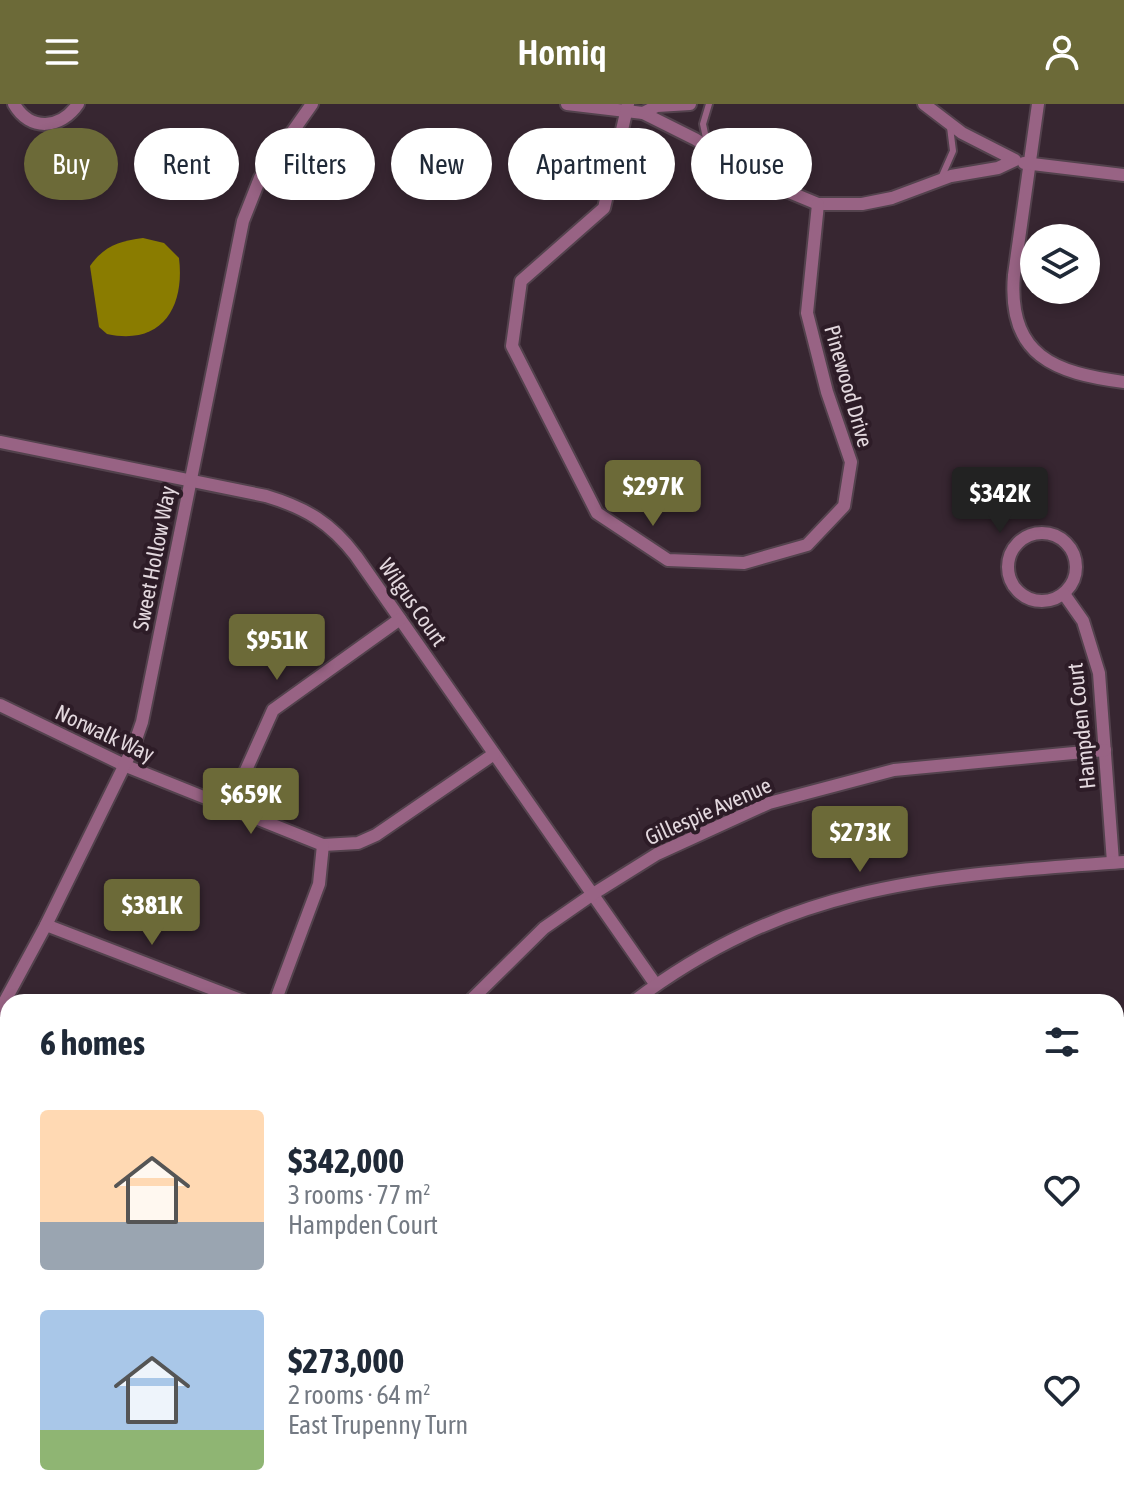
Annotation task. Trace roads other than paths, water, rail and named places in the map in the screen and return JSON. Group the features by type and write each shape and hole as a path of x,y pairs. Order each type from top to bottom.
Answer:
{"street":[{"path":"14,104 25,118 45,125 64,120 78,104"},
{"name":"Sweet Hollow Way","path":"9,994 126,766 142,722 250,198 312,104"},
{"path":"567,104 628,107 691,138"},
{"path":"643,113 657,106 690,104"},
{"path":"924,104 950,125 1015,160 1030,165 1124,175"},
{"path":"1038,104 1014,275 1017,321 1029,344 1048,362 1069,373 1124,382"},
{"name":"Pinewood Drive","path":"628,107 604,208 521,281 512,346 597,513 668,560 744,563 807,545 844,506 851,462 827,392 807,313 818,204"},
{"path":"808,200 818,204 862,204 1015,160"},
{"name":"Wilgus Court","path":"1,445 190,479 266,496 312,513 346,543 656,985"},
{"path":"1044,532 1059,537 1070,547 1076,573 1064,594 1042,602 1017,591 1007,565 1018,542 1044,532"},
{"name":"Hampden Court","path":"1064,594 1083,621 1095,657 1118,862"},
{"path":"229,808 273,710 400,619"},
{"name":"Norwalk Way","path":"0,705 126,766 323,845 358,843 376,835 494,754"},
{"name":"Gillespie Avenue","path":"477,994 544,928 593,894 704,831 769,803 834,783 919,766 1105,750"},
{"path":"278,994 319,884 323,845"},
{"path":"644,994 732,940 791,913 849,895 926,878 1118,862"},
{"path":"46,925 225,994"}],"lane":[{"path":"704,128 709,104"},
{"path":"938,182 951,163 954,140 950,125"}]}
